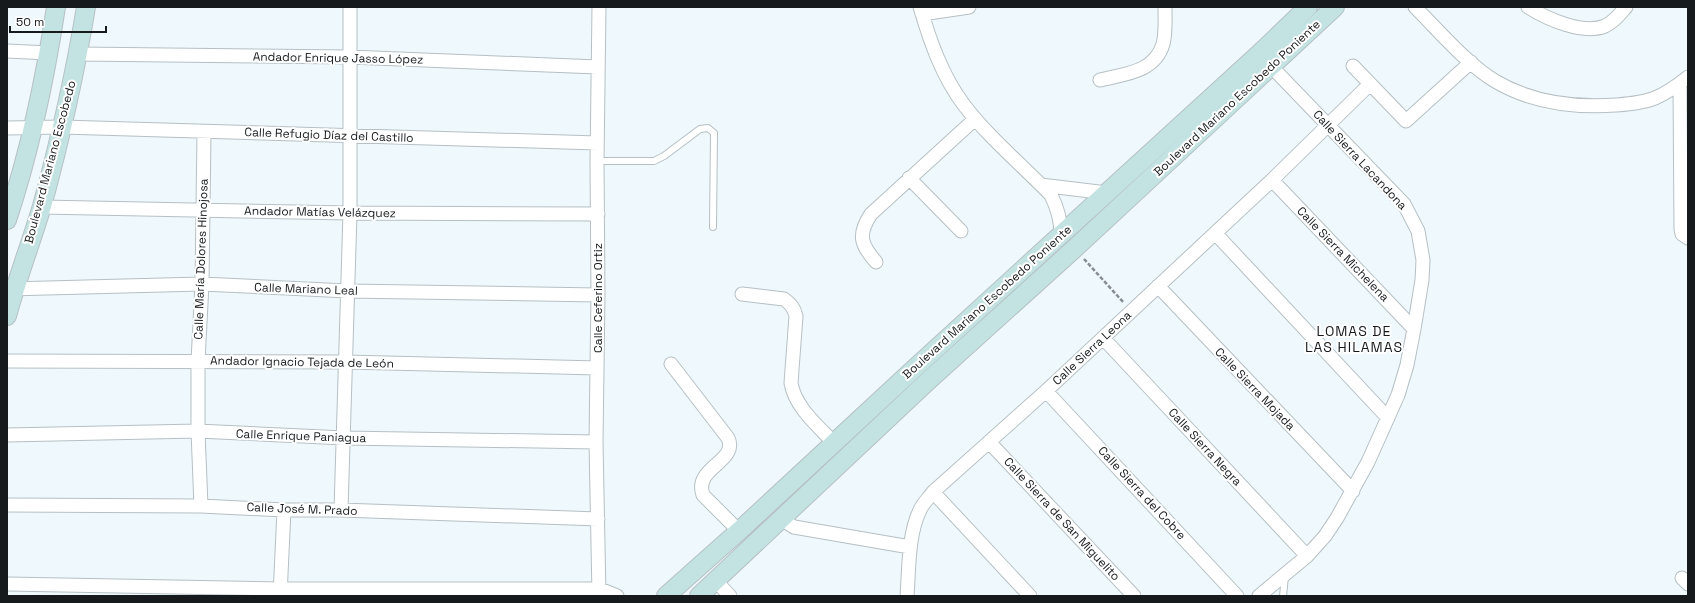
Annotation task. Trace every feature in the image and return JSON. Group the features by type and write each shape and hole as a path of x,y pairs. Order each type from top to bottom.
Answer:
{"street":[{"name":"Boulevard Mariano Escobedo","path":"9,209 32,128 49,53 56,7"},
{"name":"Boulevard Mariano Escobedo","path":"7,316 10,289 41,207 62,127 78,54 86,7"},
{"path":"341,510 350,213 350,7"},
{"name":"Calle Ceferino Ortiz","path":"599,7 596,442 600,593"},
{"path":"969,7 921,11 931,42 945,75 963,104 1051,196 1058,208 1061,221 1061,235"},
{"path":"1100,80 1146,68 1154,62 1164,43 1165,7"},
{"name":"Boulevard Mariano Escobedo Poniente","path":"666,596 739,531 1107,193 1265,60 1335,7"},
{"path":"1415,7 1471,62 1495,81 1527,95 1556,103 1600,106 1638,102 1681,88"},
{"path":"1528,7 1561,23 1580,28 1594,28 1605,26 1626,7"},
{"name":"Boulevard Mariano Escobedo Poniente","path":"699,596 929,380 1074,248 1265,60 1302,9"},
{"path":"7,51 49,53"},
{"name":"Andador Enrique Jasso López","path":"78,54 350,58 598,67"},
{"name":"Calle Sierra Lacandona","path":"1259,596 1307,556 1325,536 1338,518 1353,491 1398,395 1407,365 1414,329 1422,280 1423,260 1421,244 1412,218 1404,204 1265,60"},
{"path":"1353,66 1406,120 1471,62"},
{"path":"1688,77 1681,88 1684,165 1681,229 1682,234 1688,238"},
{"name":"Calle Sierra Leona","path":"907,596 910,547 919,510 933,492 990,443 1215,234 1329,126 1370,84"},
{"path":"876,262 864,246 862,238 865,223 871,214 909,178 976,119"},
{"name":"Calle Refugio Díaz del Castillo","path":"32,128 62,127 597,143"},
{"path":"7,128 32,128"},
{"name":"Calle María Dolores Hinojosa","path":"200,506 198,361 202,284 204,132"},
{"path":"909,178 961,231"},
{"name":"Calle Sierra Michelena","path":"1272,180 1414,329"},
{"path":"1041,185 1107,193"},
{"name":"Andador Matías Velázquez","path":"41,207 350,213 598,214"},
{"path":"1215,234 1388,418"},
{"name":"Calle Mariano Leal","path":"10,289 202,284 348,291 598,295"},
{"name":"Calle Sierra Mojada","path":"1158,286 1353,491"},
{"path":"742,294 784,299 790,303 794,309 796,316 791,383 792,392 798,404 834,443"},
{"name":"Calle Sierra Negra","path":"1103,338 1307,556"},
{"name":"Andador Ignacio Tejada de León","path":"7,361 346,362 597,368"},
{"path":"671,364 731,443 727,454 705,476 701,488 703,495 739,531"},
{"path":"916,367 929,380"},
{"name":"Calle Sierra del Cobre","path":"1046,391 1237,596"},
{"name":"Calle Enrique Paniagua","path":"7,435 198,431 344,438 596,442"},
{"name":"Calle Sierra de San Miguelito","path":"990,443 1134,596"},
{"path":"933,492 1030,596"},
{"name":"Calle José M. Prado","path":"7,505 200,506 284,510 341,510 598,519"},
{"path":"280,593 284,510"},
{"path":"781,519 794,527 910,547"},
{"path":"716,581 730,596"},
{"path":"7,584 280,593 600,593 617,596"}],"lane":[{"path":"597,162 654,162 700,129 708,128 714,134 713,227"},
{"path":"1283,596 1285,575"}],"path":[{"path":"1074,248 1132,311"}],"district":[{"name":"LOMAS DE LAS HILAMAS","path":"1354,340"}]}
